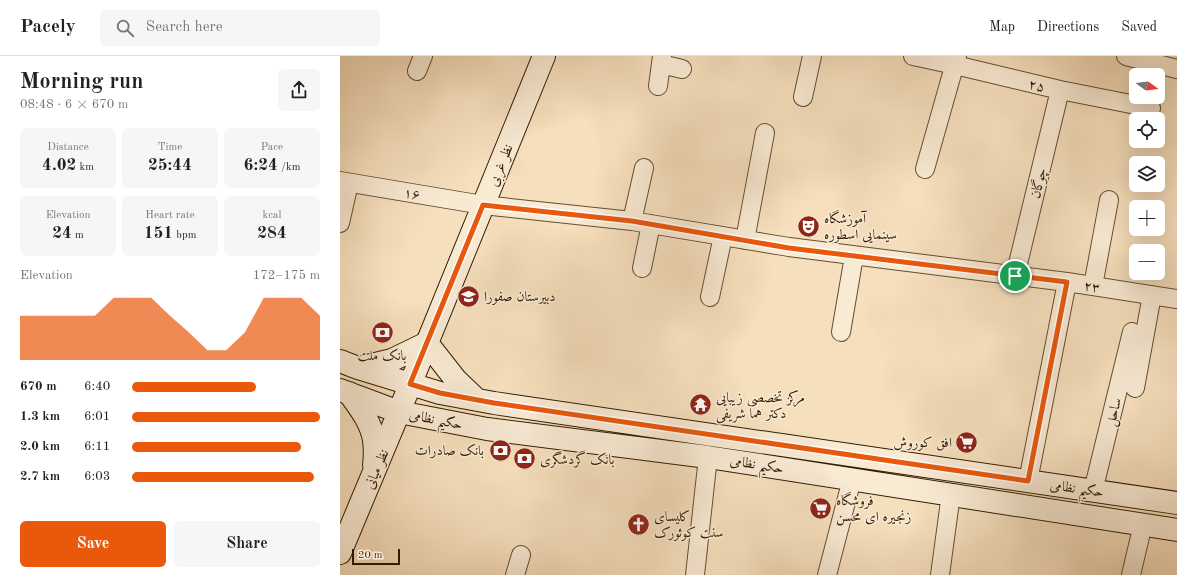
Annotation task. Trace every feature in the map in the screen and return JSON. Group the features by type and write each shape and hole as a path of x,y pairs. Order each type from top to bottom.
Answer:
{"main road":[{"name":"نظر غربی","path":"410,384 544,56"},
{"path":"349,364 392,360 427,343 456,380 476,399"},
{"name":"حکیم نظامی","path":"349,364 440,393 1177,503"},
{"name":"نظر میانی","path":"340,551 410,384"},
{"path":"344,392 362,412 371,430 374,440 374,472"},
{"name":"حکیم نظامی","path":"344,392 399,412 487,429 708,457 1177,530"}],"street":[{"path":"803,97 812,56"},
{"name":"۲۵","path":"913,56 956,60 1060,90 1151,108 1150,112"},
{"path":"1126,56 1177,69"},
{"path":"658,86 662,60 682,69"},
{"path":"925,169 956,60"},
{"name":"چوگان","path":"1015,276 1060,90"},
{"path":"745,240 765,132"},
{"path":"632,221 644,168"},
{"name":"۱۶","path":"345,182 483,205"},
{"path":"340,223 345,182"},
{"path":"1093,286 1109,200"},
{"name":"۲۳","path":"483,205 632,221 789,248 1067,282 1177,299"},
{"path":"642,268 651,224"},
{"path":"710,297 723,236"},
{"path":"841,332 854,256"},
{"path":"1028,481 1067,282"},
{"path":"1135,388 1152,295"},
{"name":"ساحل","path":"1093,491 1132,332"},
{"path":"699,574 708,457"},
{"path":"827,575 852,479"},
{"path":"940,575 951,494"},
{"path":"1131,575 1143,524"},
{"path":"515,575 521,555"}],"place":[{"name":"آموزشگاه سینمایی اسطوره","path":"809,226"},
{"name":"دبیرستان صفورا","path":"468,296"},
{"name":"بانک ملت","path":"382,333"},
{"name":"مرکز تخصصی زیبایی دکتر هما شریفی","path":"700,405"},
{"name":"افق کوروش","path":"967,442"},
{"name":"بانک صادرات","path":"500,450"},
{"name":"بانک گردشگری","path":"525,459"},
{"name":"فروشگاه زنجیره ای محسن","path":"821,508"},
{"name":"کلیسای سنت کوئورک","path":"639,524"}],"route":[{"path":"483,205 632,221 789,248 1015,276 1067,282 1028,481 494,403 440,393 410,384 483,205"}]}
